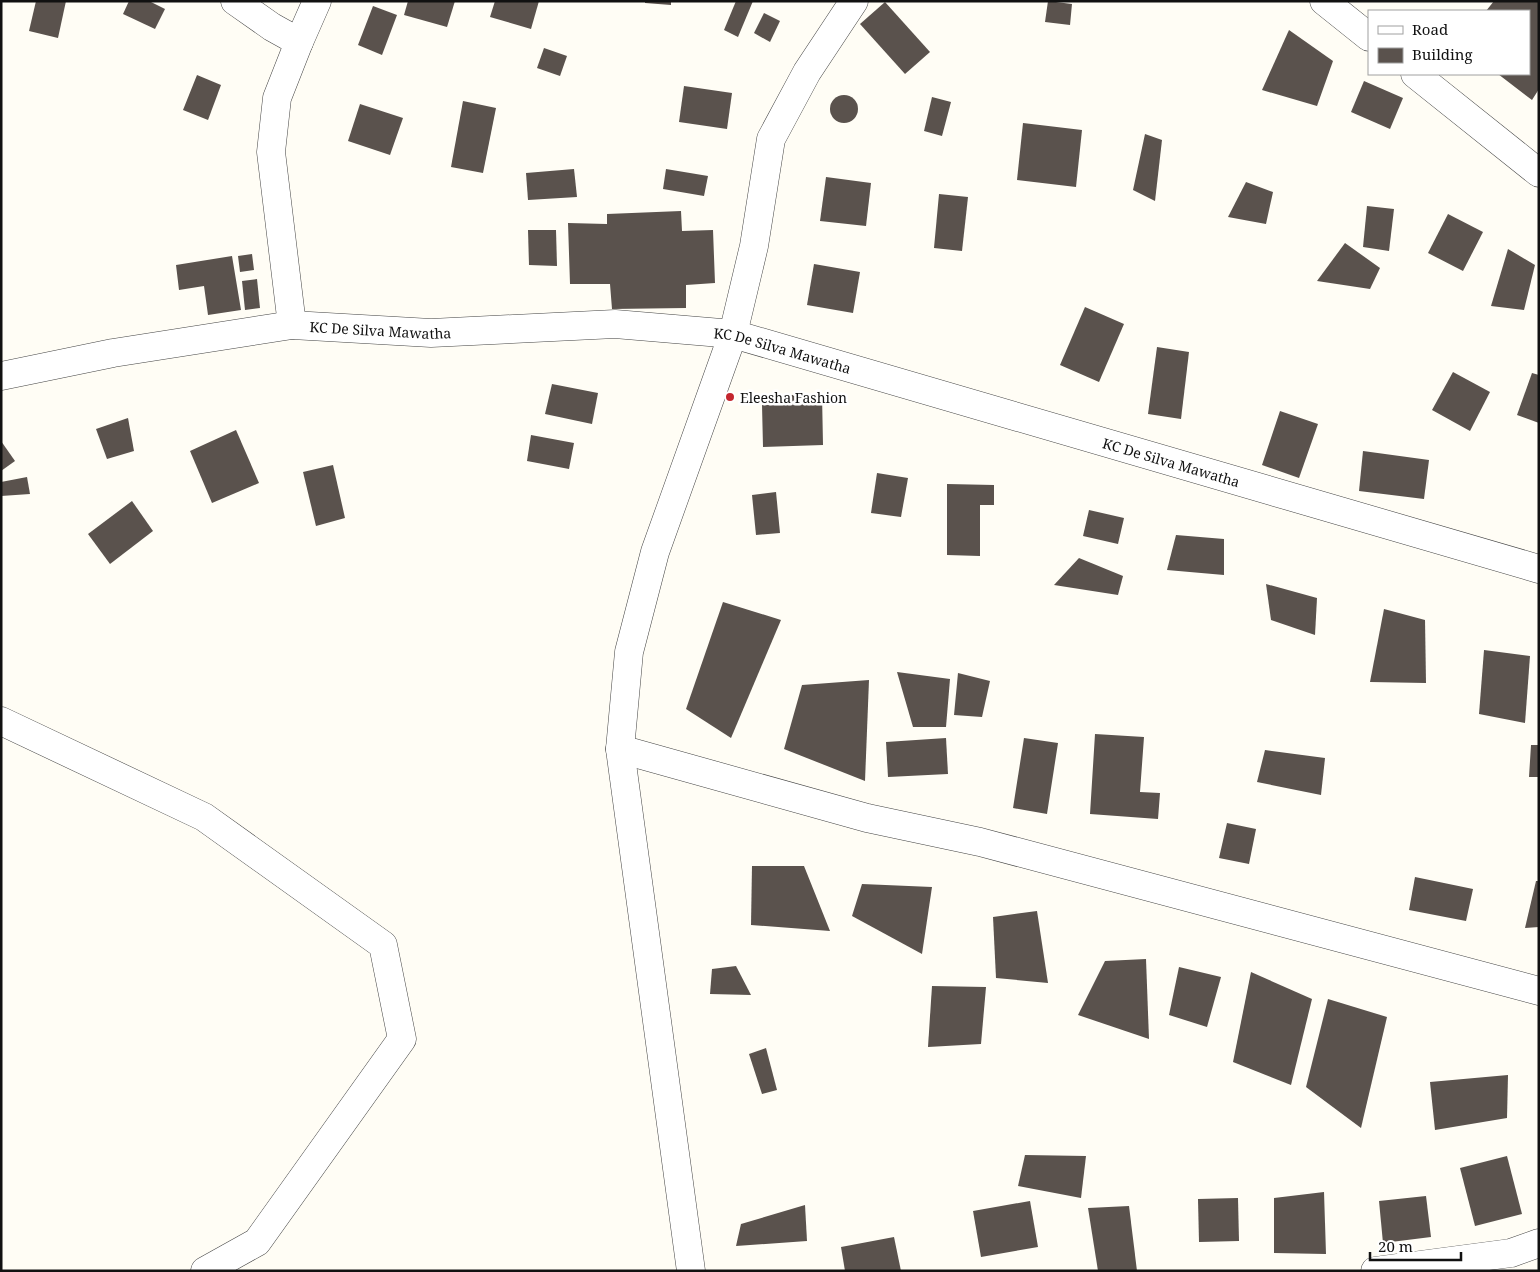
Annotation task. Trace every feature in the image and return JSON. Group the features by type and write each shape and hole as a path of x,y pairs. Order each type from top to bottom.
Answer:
{"street":[{"path":"235,1 272,27 299,42"},
{"path":"292,325 271,152 277,98 317,1"},
{"path":"691,1271 620,749 629,652 654,552 733,334 754,246 771,139 807,72 854,1"},
{"path":"1324,1 1368,36"},
{"path":"1416,75 1539,173"},
{"name":"KC De Silva Mawatha","path":"1,376 113,353 292,325 431,333 615,324 733,334 1539,569"},
{"path":"1,720 204,817 383,946 402,1039 257,1242 205,1271"},
{"path":"620,749 867,818 980,842 1539,991"},
{"path":"1375,1271 1511,1253 1539,1243"}],"building":[{"path":"36,1 66,1 58,38 29,31"},
{"path":"129,1 149,1 165,9 155,29 123,14"},
{"path":"408,1 455,1 447,27 404,15"},
{"path":"495,1 539,1 531,29 490,17"},
{"path":"645,1 671,1 671,5 645,3"},
{"path":"736,1 753,1 738,37 724,30"},
{"path":"1048,1 1072,4 1070,25 1045,22"},
{"path":"1494,1 1539,1 1539,89 1532,100 1499,75 1530,75 1530,10 1487,10"},
{"path":"885,2 930,52 905,74 860,24"},
{"path":"373,6 397,15 382,55 358,45"},
{"path":"764,13 780,21 770,42 754,33"},
{"path":"1289,30 1333,61 1317,106 1262,90"},
{"path":"544,48 567,56 560,76 537,68"},
{"path":"197,75 221,85 208,120 183,110"},
{"path":"1364,81 1403,98 1390,129 1351,112"},
{"path":"684,86 732,93 727,129 679,122"},
{"path":"844,95 854,99 858,109 854,119 844,123 834,119 830,109 834,99"},
{"path":"932,97 951,102 942,136 924,131"},
{"path":"463,101 496,108 483,173 451,167"},
{"path":"360,104 403,118 390,155 348,141"},
{"path":"1023,123 1082,130 1076,187 1017,180"},
{"path":"1145,134 1162,140 1155,201 1133,190"},
{"path":"574,169 577,197 528,200 526,173"},
{"path":"666,169 708,176 704,196 663,189"},
{"path":"826,177 871,183 866,226 820,221"},
{"path":"1246,182 1273,192 1266,224 1228,217"},
{"path":"939,194 968,197 962,251 934,248"},
{"path":"1367,206 1394,209 1389,251 1363,247"},
{"path":"681,211 682,231 713,230 715,283 686,285 686,308 612,309 610,284 570,284 568,223 607,224 607,214"},
{"path":"1448,214 1483,232 1463,271 1428,253"},
{"path":"528,230 556,230 557,266 529,265"},
{"path":"1345,243 1380,268 1370,289 1317,281"},
{"path":"1508,249 1535,265 1524,310 1491,306"},
{"path":"252,254 254,270 240,272 238,256"},
{"path":"232,256 241,310 208,315 204,286 179,290 176,265"},
{"path":"814,264 860,272 853,313 807,305"},
{"path":"257,279 260,308 245,310 242,281"},
{"path":"1085,307 1124,324 1099,382 1060,365"},
{"path":"1157,347 1189,352 1181,419 1148,414"},
{"path":"1453,372 1490,392 1470,431 1432,410"},
{"path":"1532,373 1539,375 1539,423 1517,415"},
{"path":"552,384 598,393 592,424 545,414"},
{"path":"822,394 823,445 763,447 762,405 792,404 791,395"},
{"path":"1280,411 1318,424 1299,478 1262,465"},
{"path":"128,418 134,451 107,459 96,429"},
{"path":"236,430 259,483 212,503 190,451"},
{"path":"531,435 574,443 569,469 527,461"},
{"path":"1,441 15,461 1,471"},
{"path":"1363,451 1429,460 1424,499 1359,491"},
{"path":"333,465 345,518 316,526 303,472"},
{"path":"877,473 908,478 901,517 871,513"},
{"path":"27,477 30,494 1,496 1,482"},
{"path":"947,484 994,485 994,505 980,505 980,556 947,555"},
{"path":"776,492 780,533 756,535 752,495"},
{"path":"132,501 153,531 110,564 88,534"},
{"path":"1089,510 1124,518 1118,544 1083,536"},
{"path":"1176,535 1224,539 1224,575 1167,570"},
{"path":"1079,558 1123,576 1118,595 1054,585"},
{"path":"1266,584 1317,598 1315,635 1271,620"},
{"path":"723,602 781,620 731,738 686,709"},
{"path":"1384,609 1425,620 1426,683 1370,682"},
{"path":"1484,650 1530,656 1525,723 1479,714"},
{"path":"897,672 950,679 946,727 913,727"},
{"path":"958,673 990,681 982,717 954,715"},
{"path":"869,680 865,781 784,749 802,685"},
{"path":"1095,734 1144,737 1140,792 1160,793 1158,819 1090,814"},
{"path":"946,738 948,774 888,777 886,742"},
{"path":"1024,738 1058,743 1047,814 1013,808"},
{"path":"1531,745 1539,745 1539,777 1529,777"},
{"path":"1265,750 1325,758 1321,795 1257,782"},
{"path":"1227,823 1256,829 1249,864 1219,858"},
{"path":"752,866 804,866 830,931 751,925"},
{"path":"1415,877 1473,889 1466,921 1409,910"},
{"path":"1536,881 1539,881 1539,927 1525,928"},
{"path":"862,884 932,887 922,954 852,916"},
{"path":"1037,911 1048,983 996,978 993,917"},
{"path":"1146,959 1149,1039 1078,1015 1105,961"},
{"path":"736,966 751,995 710,994 712,969"},
{"path":"1179,967 1221,977 1207,1027 1169,1015"},
{"path":"1251,972 1312,999 1291,1085 1233,1062"},
{"path":"932,986 986,987 981,1044 928,1047"},
{"path":"1328,999 1387,1017 1361,1128 1306,1087"},
{"path":"766,1048 777,1090 762,1094 749,1054"},
{"path":"1508,1075 1507,1118 1435,1130 1430,1082"},
{"path":"1025,1155 1086,1156 1081,1198 1018,1186"},
{"path":"1507,1156 1522,1214 1475,1226 1460,1168"},
{"path":"1324,1192 1326,1254 1274,1253 1274,1198"},
{"path":"1426,1196 1431,1237 1383,1243 1379,1201"},
{"path":"1238,1198 1239,1241 1199,1242 1198,1199"},
{"path":"1030,1201 1038,1247 981,1257 973,1211"},
{"path":"805,1205 807,1241 736,1246 741,1224"},
{"path":"1129,1206 1137,1271 1098,1271 1088,1208"},
{"path":"894,1237 901,1271 845,1271 841,1247"}],"place":[{"name":"Eleesha Fashion","path":"730,397"}]}
